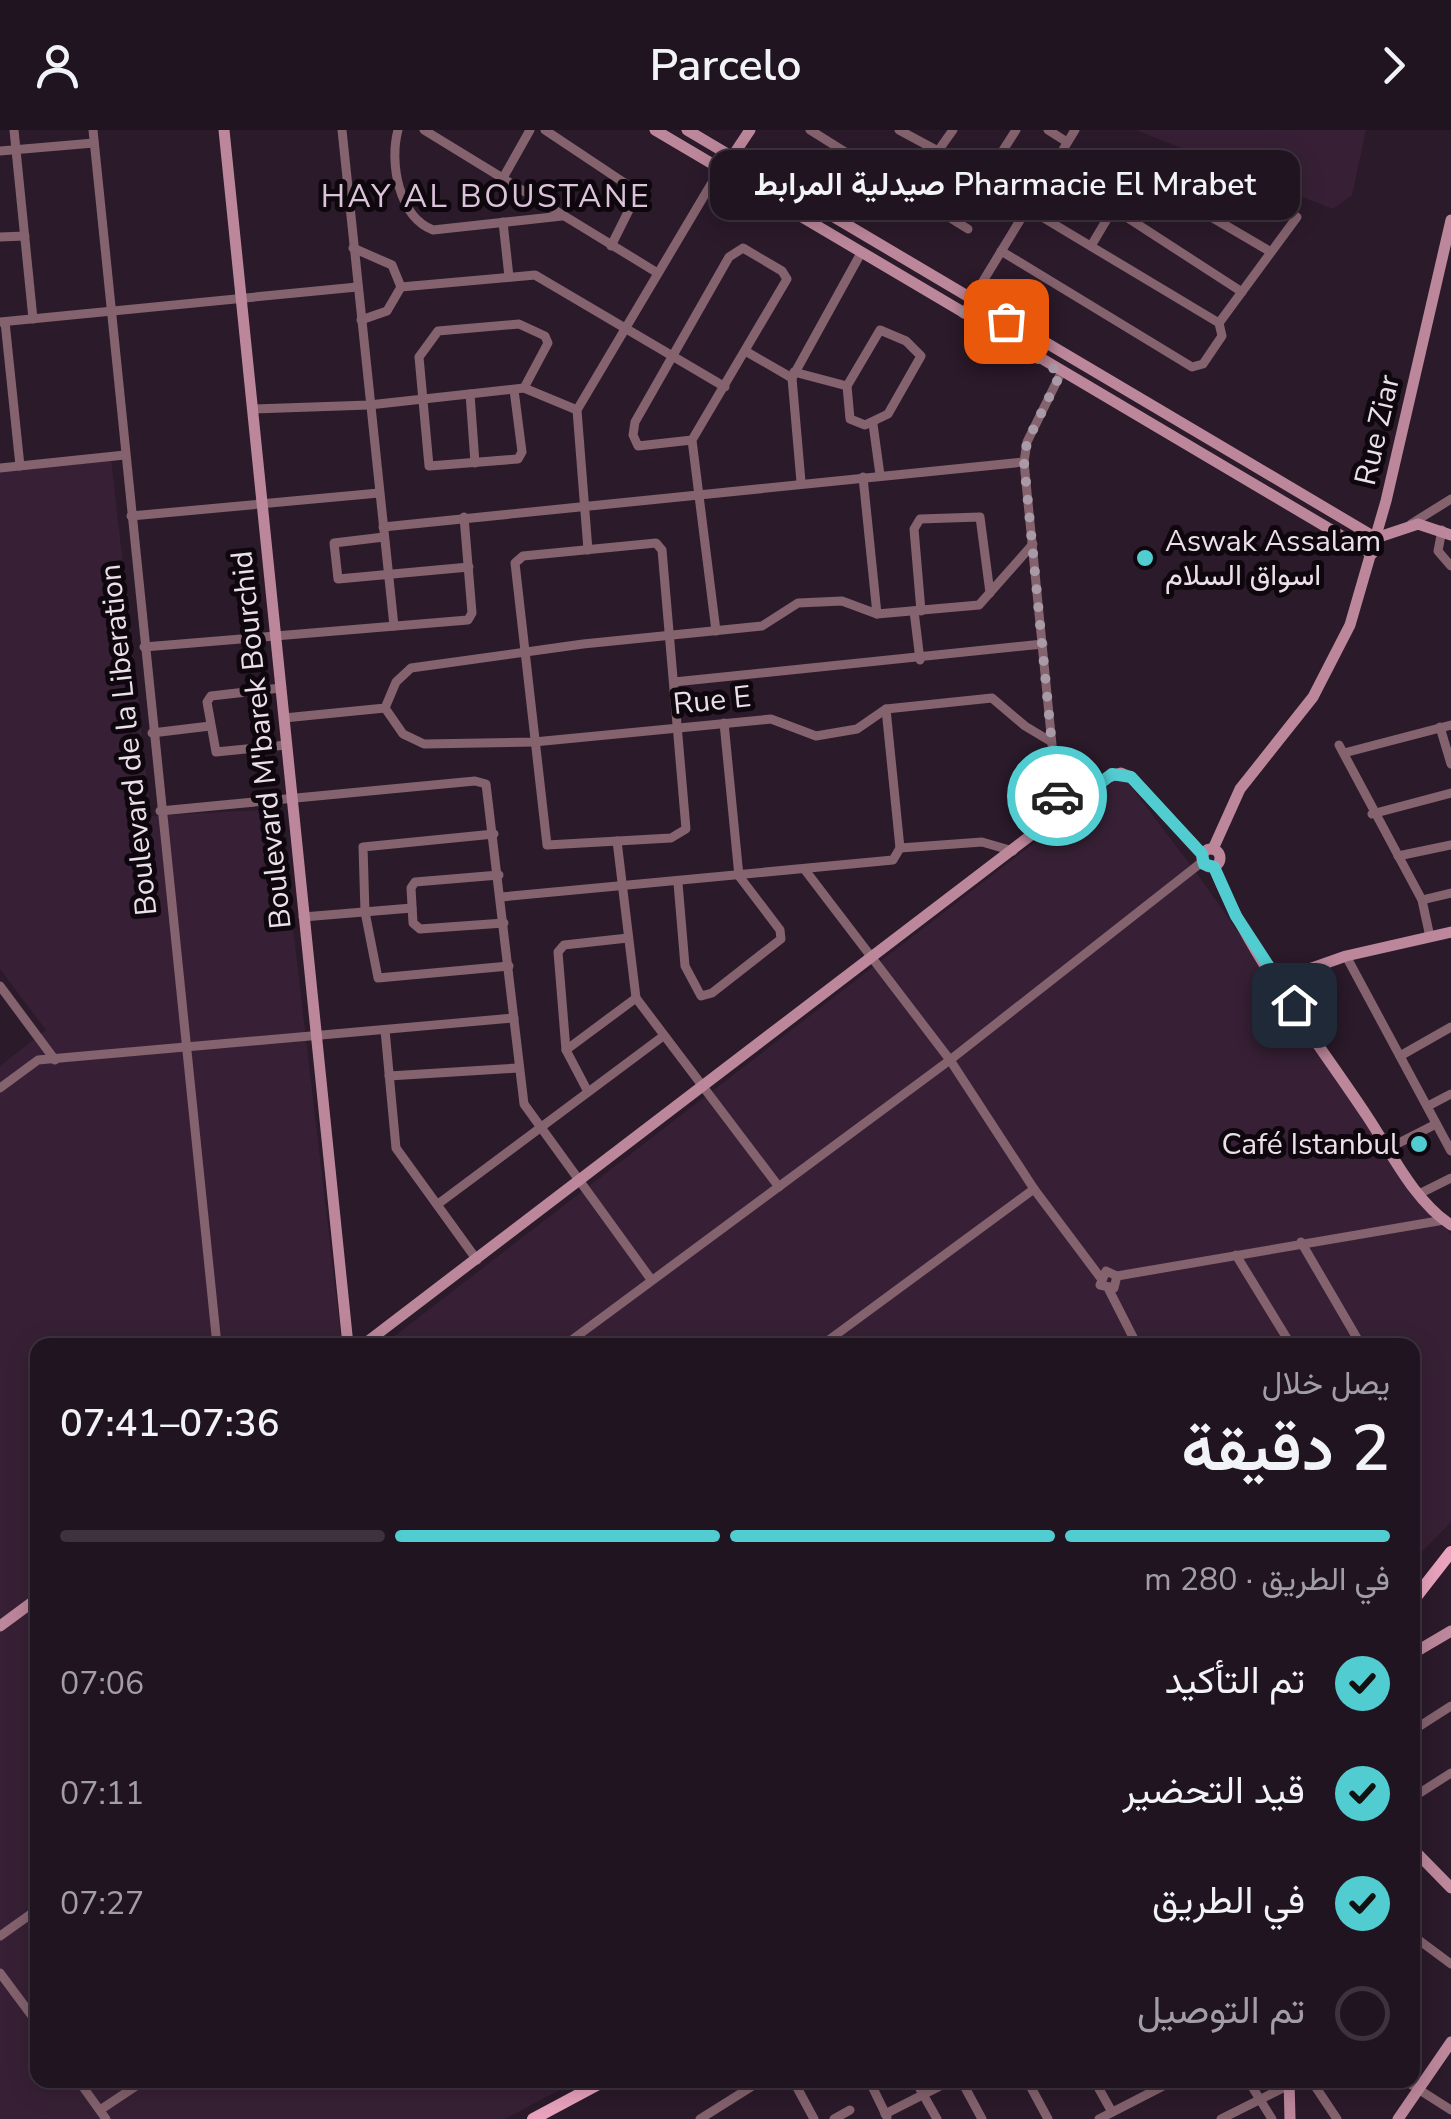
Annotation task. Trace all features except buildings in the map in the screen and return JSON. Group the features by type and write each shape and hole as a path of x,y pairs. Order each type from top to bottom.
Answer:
{"main road":[{"path":"1420,1593 1451,1552"},
{"path":"1429,1583 1451,1566"},
{"path":"533,2119 591,2088"}],"street":[{"path":"14,130 33,319"},
{"name":"Boulevard de la Liberation","path":"92,130 216,1338"},
{"name":"Boulevard M'barek Bourchid","path":"224,130 347,1338"},
{"path":"342,130 394,626"},
{"path":"398,130 396,156 412,219 433,230 562,216"},
{"path":"424,130 656,272"},
{"path":"503,178 530,130"},
{"path":"545,130 638,192 611,246"},
{"path":"655,130 1372,554"},
{"path":"687,130 1376,538 1410,524 1451,499"},
{"path":"588,550 577,410 656,272 720,169 750,130"},
{"path":"810,130 968,229"},
{"path":"899,130 938,151 953,130"},
{"path":"957,222 1016,130"},
{"path":"1048,130 1067,142"},
{"path":"963,314 1075,130"},
{"path":"0,151 94,144"},
{"path":"1091,246 1132,176 1143,175 1271,252"},
{"path":"1001,251 1192,367 1204,364 1222,336 1219,323 1027,208"},
{"path":"1114,208 1242,292"},
{"path":"1219,323 1297,216"},
{"name":"Rue Ziar","path":"1208,858 1240,790 1330,669 1350,625 1376,538 1448,248 1451,220"},
{"path":"503,222 509,277"},
{"path":"0,237 25,236"},
{"path":"692,440 643,447 634,441 637,416 670,354 739,247 782,270 787,279 692,440 702,494 716,631"},
{"path":"353,248 392,265 401,287"},
{"path":"801,482 793,375 861,252"},
{"path":"401,287 534,275 724,388"},
{"path":"20,466 2,322 358,286"},
{"path":"361,320 387,311 401,287"},
{"path":"519,324 545,336 548,343 519,389 521,456 428,466 422,399 420,351 442,330 519,324"},
{"path":"880,330 921,353 888,414 873,424 850,419 847,386 880,330"},
{"path":"747,352 793,375 847,386"},
{"path":"1059,816 1024,462 1027,442 1061,373"},
{"path":"253,409 369,405 519,389 577,410"},
{"path":"470,394 475,463"},
{"path":"873,424 880,475"},
{"path":"1177,440 1185,427"},
{"path":"0,468 125,454"},
{"path":"469,568 340,580 333,547 338,541 464,518 1024,462"},
{"path":"1238,477 1245,462"},
{"path":"863,477 877,614"},
{"path":"131,516 379,493"},
{"path":"920,660 914,529 920,519 980,517 990,594"},
{"path":"144,647 470,619 464,518"},
{"path":"1410,524 1428,524 1446,533 1438,551 1451,566"},
{"path":"284,718 384,708 396,682 411,668 762,626 798,603 842,601 877,614 979,605 1033,544"},
{"path":"658,545 672,634 686,829 671,838 546,844 517,559 588,550 658,545"},
{"path":"674,682 920,660 1043,644"},
{"path":"281,688 211,696 210,726 213,749 218,753 286,745"},
{"name":"Rue E","path":"384,708 403,734 424,744 534,742 771,719 816,736 857,729 886,709 992,698 1024,726 1050,740"},
{"path":"501,898 892,861 900,848 886,709"},
{"path":"678,883 684,966 692,986 704,996 782,937 739,876 724,723"},
{"path":"152,733 210,726"},
{"path":"1430,936 1422,900 1372,814 1342,749 1446,726 1451,764"},
{"path":"372,1338 1106,778 1125,773 1208,858 1236,916 1278,980 1419,1194 1447,1222"},
{"path":"160,810 482,782 490,789 525,1108 582,1179 650,1278"},
{"path":"1372,814 1451,793"},
{"path":"494,834 363,847 365,912 378,978 510,966"},
{"path":"618,841 636,998 701,1089 779,1187"},
{"path":"900,848 982,842 1014,850"},
{"path":"1398,856 1451,844"},
{"path":"579,1338 650,1278 950,1060 1208,858"},
{"path":"805,870 950,1060 1034,1189 1100,1277 1100,1285 1109,1290 1133,1338"},
{"path":"499,875 415,882 413,923 420,929 504,923"},
{"path":"1422,900 1451,894"},
{"path":"303,916 412,908"},
{"path":"1278,980 1346,956 1451,932"},
{"path":"588,1090 566,1050 559,950 569,944 628,938"},
{"path":"1346,956 1451,1151"},
{"path":"0,986 55,1060"},
{"path":"566,1050 636,998"},
{"path":"0,1088 34,1062 514,1018"},
{"path":"1400,1056 1451,1028"},
{"path":"385,1030 396,1148 477,1260"},
{"path":"438,1204 662,1037"},
{"path":"389,1076 518,1068"},
{"path":"1428,1106 1451,1094"},
{"path":"1389,1148 1436,1124"},
{"path":"1419,1194 1451,1178"},
{"path":"832,1338 1034,1189"},
{"path":"1100,1277 1108,1271 1118,1276 1301,1242 1447,1222"},
{"path":"1301,1242 1358,1338"},
{"path":"1236,1255 1287,1338"},
{"path":"1109,1290 1116,1286 1118,1276"},
{"path":"0,1626 30,1604"},
{"path":"1420,1649 1451,1631"},
{"path":"1420,1725 1451,1706"},
{"path":"1420,1794 1449,1779"},
{"path":"1420,1856 1451,1888"},
{"path":"0,1936 30,1915"},
{"path":"1420,1941 1451,1964"},
{"path":"0,1973 30,2013"},
{"path":"1420,2087 1450,2045"},
{"path":"84,2088 103,2115 135,2088"},
{"path":"700,2119 749,2088"},
{"path":"797,2088 814,2119"},
{"path":"873,2088 887,2116 937,2088"},
{"path":"920,2088 937,2119"},
{"path":"965,2088 982,2119"},
{"path":"1031,2088 1048,2119"},
{"path":"1098,2088 1112,2112"},
{"path":"1098,2119 1159,2088"},
{"path":"1253,2088 1272,2119"},
{"path":"1224,2118 1280,2088"},
{"path":"1289,2088 1290,2119"},
{"path":"1317,2088 1337,2119"},
{"path":"1413,2088 1451,2110"},
{"path":"1398,2119 1419,2088"},
{"path":"834,2119 850,2110"}],"shaded area":[{"path":"1136,130 1366,130 1352,195 1333,209"},
{"path":"111,458 151,816 279,809 341,1338 30,1338 30,2088 563,2088 505,2119 0,2119 0,1066 46,1030 0,969 0,468"},
{"path":"1122,775 1198,875 1451,1235 1451,1522 1420,1554 1420,1338 392,1338"}],"way so far":[{"path":"1006,321 972,300 963,314 1061,373 1024,453 1057,796"}],"place":[{"name":"Pharmacie El Mrabet صيدلية المرابط","path":"1006,321"},
{"name":"Aswak Assalam اسواق السلام","path":"1145,558"},
{"name":"Café Istanbul","path":"1419,1144"}],"district":[{"name":"HAY AL BOUSTANE","path":"486,196"}],"route":[{"path":"1057,796 1059,816 1112,774 1122,772 1131,777 1182,830 1202,854 1204,864 1214,867 1236,916 1294,1005"}]}
